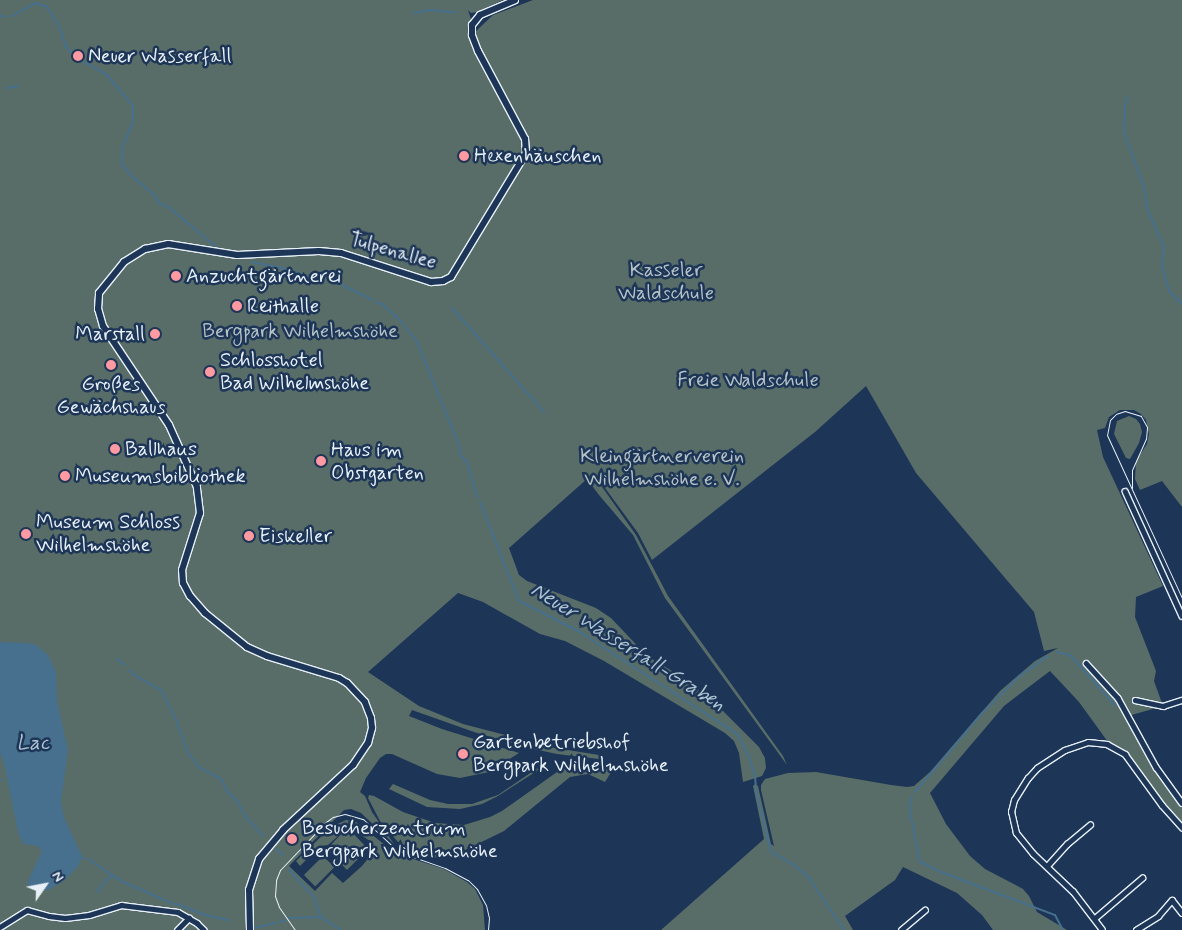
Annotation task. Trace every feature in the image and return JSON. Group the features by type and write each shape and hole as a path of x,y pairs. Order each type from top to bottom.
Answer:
{"main road":[{"name":"Tulpenallee","path":"250,930 250,890 259,859 283,830 353,765 370,737 371,718 365,702 347,683 247,647 216,622 190,596 183,583 182,570 200,513 197,487 184,454 169,425 103,326 98,299 105,284 132,256 162,244 237,255 331,252 351,255 432,282 443,281 451,277 524,160 528,147 521,130 478,51 472,35 472,25 476,19 490,10 515,0"}],"street":[{"path":"1125,491 1182,616"},
{"path":"1086,663 1118,698 1156,767 1182,803"},
{"path":"1135,700 1163,706 1182,700"},
{"path":"1102,930 1095,918 1073,892 1016,833 1012,814 1014,800 1020,788 1036,768 1065,750 1082,744 1096,742 1107,744 1125,754 1162,804 1182,827"},
{"path":"1047,866 1067,844 1090,825"},
{"path":"1095,918 1131,885 1142,878"},
{"path":"1136,930 1158,916 1172,900 1182,913"},
{"path":"0,927 27,910 65,918 89,915 118,905 168,910 189,918 204,930"},
{"path":"901,930 924,910"},
{"path":"177,930 189,918"}],"green space":[{"path":"0,0 503,0 477,12 471,13 468,10 475,32 493,15 533,0 1182,0 1182,507 1162,481 1140,490 1135,479 1136,461 1147,444 1149,434 1146,420 1141,414 1134,410 1120,410 1109,417 1105,428 1097,430 1103,457 1163,586 1136,597 1135,617 1156,671 1154,681 1163,706 1128,716 1155,767 1182,806 1182,824 1163,804 1126,753 1108,742 1079,702 1050,671 1004,706 930,793 946,824 970,856 985,869 1023,889 1037,912 1067,930 993,930 982,915 957,893 903,867 895,880 845,916 853,930 661,930 764,839 753,786 755,784 758,786 771,844 774,846 761,790 761,785 765,779 788,773 816,772 891,785 914,786 930,772 1000,691 1035,661 1058,648 1044,651 1034,612 916,473 866,386 815,432 652,560 638,533 593,474 636,535 668,596 783,756 787,765 665,598 633,535 587,479 509,548 519,575 527,581 596,608 611,618 647,656 682,677 714,702 759,747 765,758 766,768 762,776 743,782 739,753 734,741 725,733 604,661 565,641 540,634 483,602 458,593 368,672 419,706 463,724 555,748 599,755 599,759 557,754 529,748 474,732 412,710 409,716 442,729 519,753 489,772 460,778 437,774 392,754 386,754 380,758 366,778 360,792 365,796 372,812 394,844 361,813 351,809 344,810 289,866 315,891 332,873 343,883 362,866 375,850 370,841 349,827 368,849 347,870 327,849 345,830 328,845 320,846 300,866 296,861 331,827 346,820 356,822 395,853 444,869 467,882 475,889 483,905 485,930 0,930"},
{"path":"1129,416 1136,419 1140,424 1142,432 1139,443 1130,459 1126,458 1114,434 1117,421"},
{"path":"567,765 610,766 613,769 605,782 588,774 570,777 504,831 457,854 441,859 398,842 380,821 368,798 369,795 374,796 403,812 435,823 464,825 502,811"},
{"path":"539,767 540,769 498,796 482,804 460,809 427,807 389,789 393,784 430,800 448,804 472,804 498,795"},
{"path":"323,856 334,867 315,886 304,875"}],"water":[{"name":"Lac","path":"0,642 36,645 48,655 56,672 57,701 68,750 61,801 64,818 82,856 78,866 65,880 48,890 31,888 27,883 42,851 38,846 24,844 19,836 4,763 0,753"}],"waterway":[{"path":"10,17 35,3 47,7 59,26 66,46 75,57 106,74 133,106 133,122 122,148 122,164 130,174 155,196 159,203 170,208 216,247"},
{"path":"414,13 430,10 455,12"},
{"path":"0,16 5,16"},
{"path":"7,88 18,86"},
{"path":"1128,97 1125,106 1124,132 1144,188 1148,211 1164,247 1162,266 1169,291 1182,304"},
{"name":"Neuer Wasserfall-Graben","path":"251,262 283,268 307,276 325,277 373,300"},
{"name":"Neuer Wasserfall-Graben","path":"377,302 382,304 400,320 417,342 459,445 460,455 467,462 477,498"},
{"path":"452,308 544,412"},
{"name":"Neuer Wasserfall-Graben","path":"480,502 519,601 580,632 737,734 748,754 755,775 756,791 771,852 793,864 809,878 844,930"},
{"path":"1057,652 1070,655 1115,705"},
{"path":"915,792 982,713 1021,675 1048,656"},
{"path":"117,659 125,665"},
{"path":"130,670 134,675 161,690 176,719 188,753 199,767 222,780 227,791 238,802 245,816 263,836"},
{"path":"912,796 909,807 920,862 941,872 1055,915 1063,930"},
{"path":"276,849 283,855"},
{"path":"78,858 84,858"},
{"path":"88,859 123,882 174,904"},
{"path":"289,870 314,897 321,917"},
{"path":"97,892 107,879 113,876"},
{"path":"177,904 205,915 229,920"},
{"path":"289,918 321,917 340,930"},
{"path":"280,922 286,920"},
{"path":"254,928 276,923"}],"tram line":[{"path":"1132,488 1132,470 1146,439 1147,427 1141,416 1125,411 1116,414 1110,420 1107,435 1182,598"},
{"path":"295,930 279,907 275,896 276,880 280,870 326,822 333,817 345,814 363,819 399,852 445,868 468,880 477,889 486,905 489,918 488,930"}],"place":[{"name":"Neuer Wasserfall","path":"78,56"},
{"name":"Hexenhäuschen","path":"464,156"},
{"name":"Anzuchtgärtnerei","path":"176,276"},
{"name":"Reithalle","path":"237,306"},
{"name":"Marstall","path":"155,334"},
{"name":"Großes Gewächshaus","path":"111,365"},
{"name":"Schlosshotel Bad Wilhelmshöhe","path":"210,372"},
{"name":"Ballhaus","path":"115,449"},
{"name":"Haus im Obstgarten","path":"321,461"},
{"name":"Museumsbibliothek","path":"65,476"},
{"name":"Museum Schloss Wilhelmshöhe","path":"26,534"},
{"name":"Eiskeller","path":"249,536"},
{"name":"Gartenbetriebshof Bergpark Wilhelmshöhe","path":"463,754"},
{"name":"Besucherzentrum Bergpark Wilhelmshöhe","path":"292,839"}],"park label":[{"name":"Kasseler Waldschule","path":"666,282"},
{"name":"Bergpark Wilhelmshöhe","path":"300,331"},
{"name":"Freie Waldschule","path":"748,380"},
{"name":"Kleingärtnerverein Wilhelmshöhe e. V.","path":"662,468"}]}
